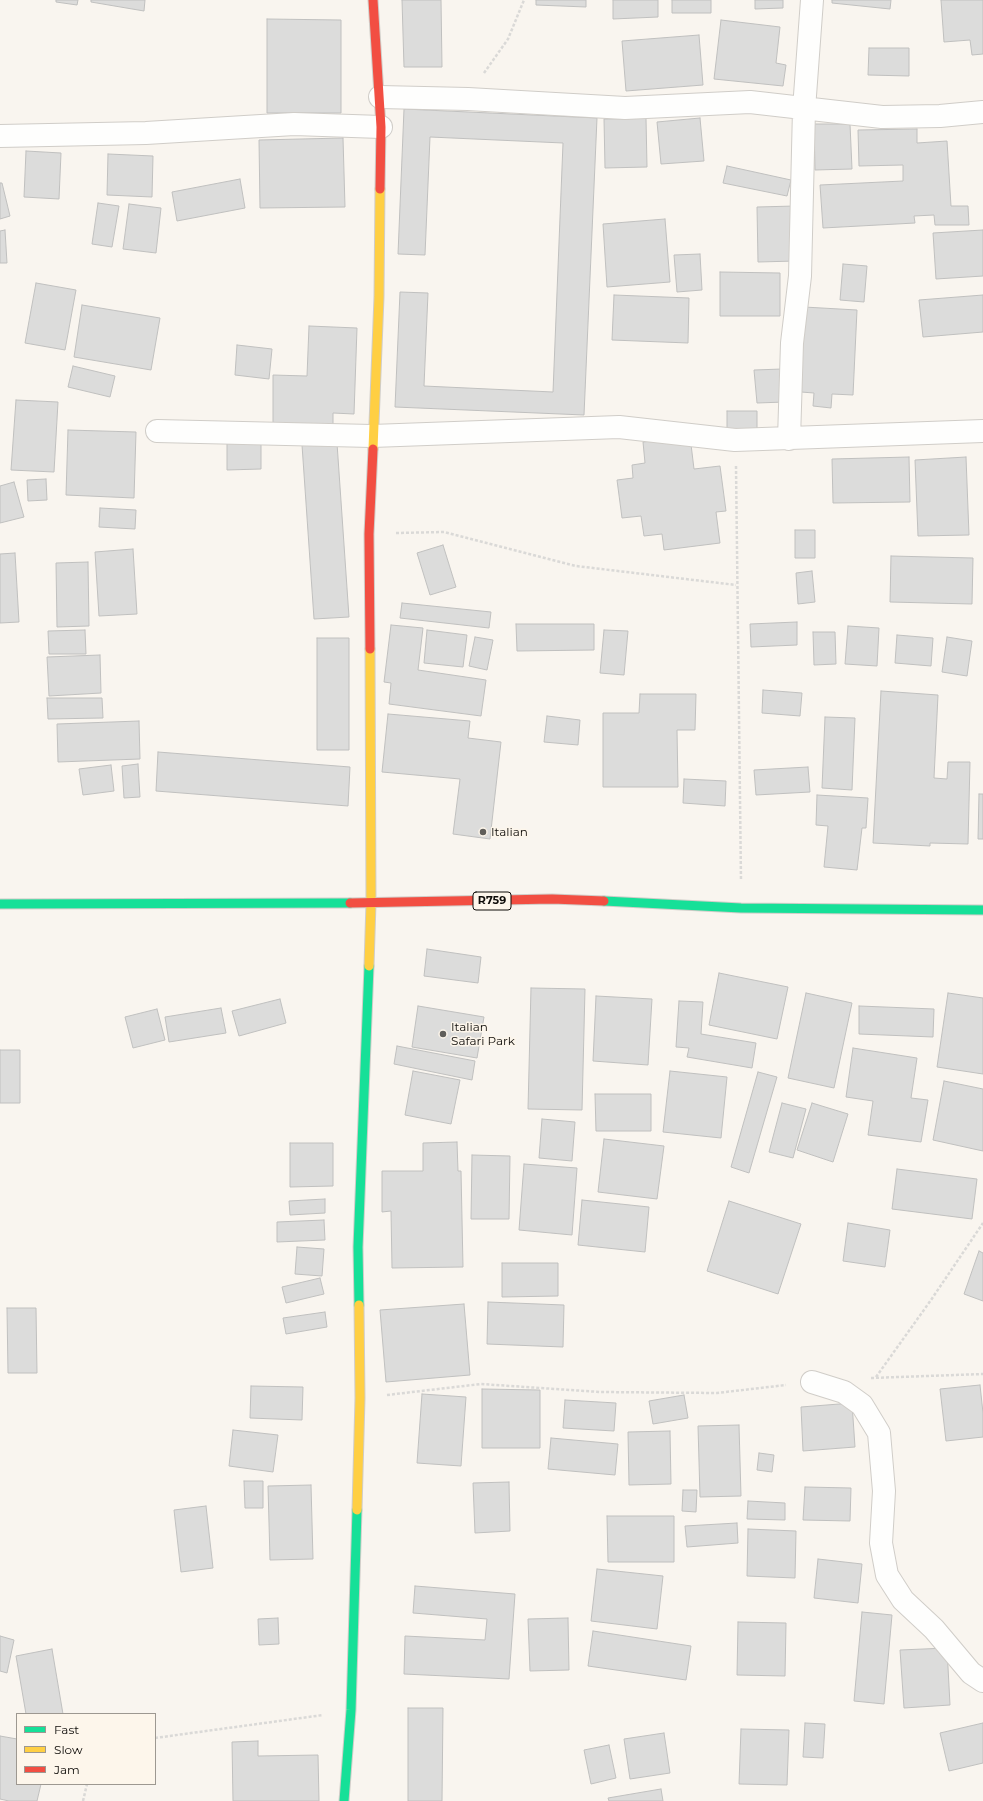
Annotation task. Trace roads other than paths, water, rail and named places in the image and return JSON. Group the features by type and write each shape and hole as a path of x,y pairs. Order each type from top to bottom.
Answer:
{"street":[{"path":"344,1801 351,1710 360,1398 358,1247 371,903 369,534 379,297 381,127 373,0"},
{"path":"789,439 792,343 800,276 804,109 812,0"},
{"path":"380,97 468,99 625,108 750,102 882,117 940,116 983,112"},
{"path":"0,136 146,132 294,124 381,127"},
{"path":"157,431 372,436 619,427 736,440 983,431"},
{"name":"R759","path":"0,904 371,903 552,900 741,908 983,910"},
{"path":"812,1382 844,1392 862,1405 879,1433 884,1491 881,1543 887,1574 903,1600 934,1629 971,1673 983,1681"}],"place":[{"name":"Italian","path":"483,832"},
{"name":"Italian Safari Park","path":"443,1034"}]}
